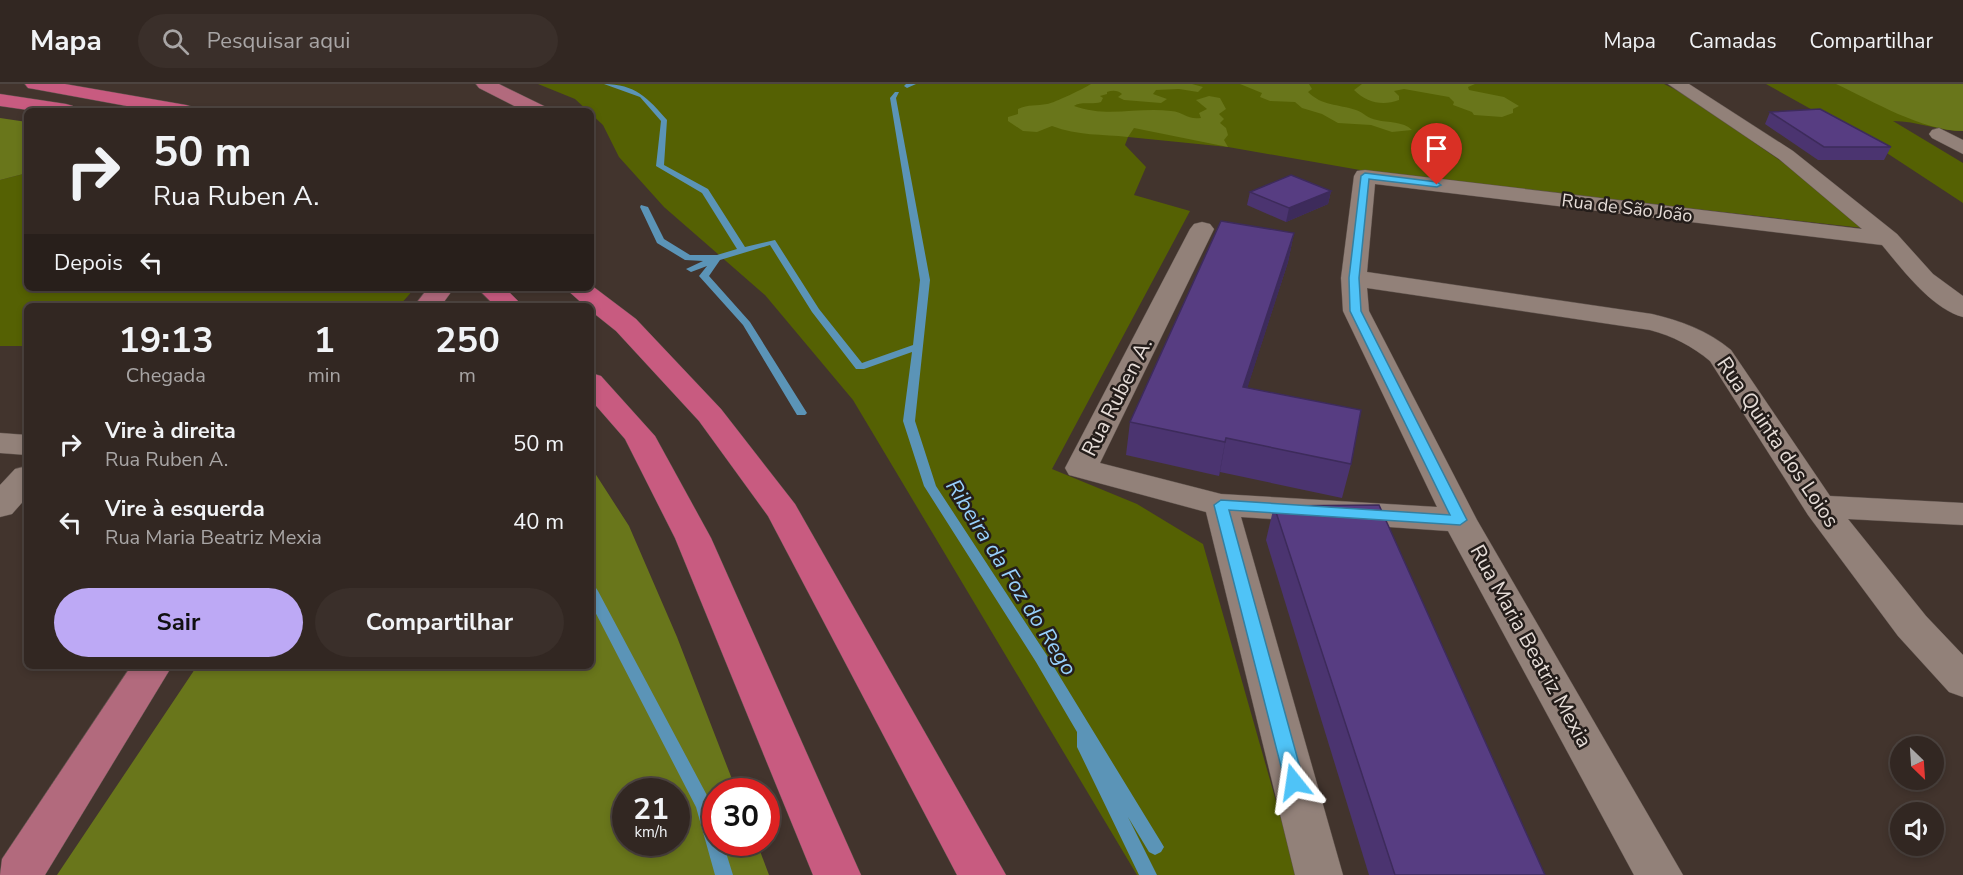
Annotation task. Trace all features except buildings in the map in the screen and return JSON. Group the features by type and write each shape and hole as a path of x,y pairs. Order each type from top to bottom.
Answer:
{"highway":[{"path":"34,84 169,108"},
{"path":"0,100 52,108"},
{"path":"493,291 507,303"},
{"path":"582,291 626,325 710,415 783,512 982,875"},
{"path":"594,385 639,436 693,538 837,875"}],"main road":[{"path":"485,84 533,108"},
{"path":"429,303 439,291"},
{"path":"19,875 150,669"}],"street":[{"path":"1686,89 1786,155 1889,239 1920,274 1963,309"},
{"path":"1939,134 1963,148"},
{"name":"Rua de São João","path":"1365,176 1889,239"},
{"name":"Rua Maria Beatriz Mexia","path":"1365,176 1354,278 1356,311 1460,520 1659,875"},
{"name":"Rua Ruben A.","path":"1202,229 1081,468 1221,505 1460,520"},
{"path":"1920,274 1963,280"},
{"name":"Rua Quinta dos Loios","path":"1354,278 1652,322 1680,329 1705,342 1721,356 1820,507 1912,626 1963,681"},
{"path":"0,443 24,445"},
{"path":"0,506 24,479"},
{"path":"1221,505 1319,875"},
{"path":"1820,507 1963,514"}],"green space":[{"path":"538,84 1664,84 1702,106 1787,165 1819,189 1863,228 1377,173 1228,147 1128,137 1125,145 1146,167 1134,195 1190,211 1052,469 1137,504 1203,544 1297,875 1137,875 853,400 765,295 664,207 619,157 603,125 594,117 594,108 585,108 575,99"},
{"path":"1091,84 1192,84 1203,87 1198,92 1179,89 1156,90 1153,94 1167,99 1161,103 1124,100 1118,97 1122,94 1113,91 1100,96 1103,98 1101,102 1074,106 1110,112 1171,111 1201,118 1199,113 1207,109 1196,100 1209,96 1220,98 1226,109 1219,114 1224,119 1220,123 1226,128 1228,135 1224,140 1228,147 1134,128 1128,137 1081,133 1052,126 1037,132 1023,131 1008,121 1008,117 1018,114 1018,109 1051,103"},
{"path":"1240,84 1309,84 1312,89 1308,92 1319,100 1356,110 1374,119 1404,125 1412,130 1392,132 1371,125 1338,123 1322,114 1302,108 1295,102 1270,101 1260,97 1262,93"},
{"path":"1362,84 1475,84 1468,87 1469,90 1504,97 1519,106 1513,109 1513,113 1502,117 1474,115 1472,112 1453,105 1454,102 1449,97 1404,89 1394,91 1399,96 1399,100 1387,103 1375,102 1364,98 1354,90"},
{"path":"1766,84 1963,84 1963,131 1893,121 1963,163 1963,203 1870,142"},
{"path":"1836,84 1963,84 1963,131 1947,130 1915,121"},
{"path":"0,118 24,122 24,174 0,180"},
{"path":"24,174 24,291 412,291 402,303 24,303 24,346 0,346 0,180"},
{"path":"594,472 629,526 677,637 732,778 702,778 702,856 762,856 769,875 57,875 195,669 594,669"}],"waterway":[{"path":"607,84 642,96 665,121 660,166 705,191 742,250"},
{"name":"Ribeira da Foz do Rego","path":"907,86 913,84"},
{"name":"Ribeira da Foz do Rego","path":"897,93 893,98 925,280 909,421 930,486 1041,658 1155,847"},
{"path":"644,207 660,241 688,258 717,258"},
{"path":"717,258 772,242 815,310 860,367 917,347"},
{"path":"717,258 704,276 747,324 801,413"},
{"path":"691,269 710,261"},
{"path":"594,597 704,806 724,875"},
{"path":"1085,732 1085,747 1148,875"}],"route":[{"path":"1294,782 1221,505 1460,520 1356,311 1354,278 1365,176 1437,185"}]}
